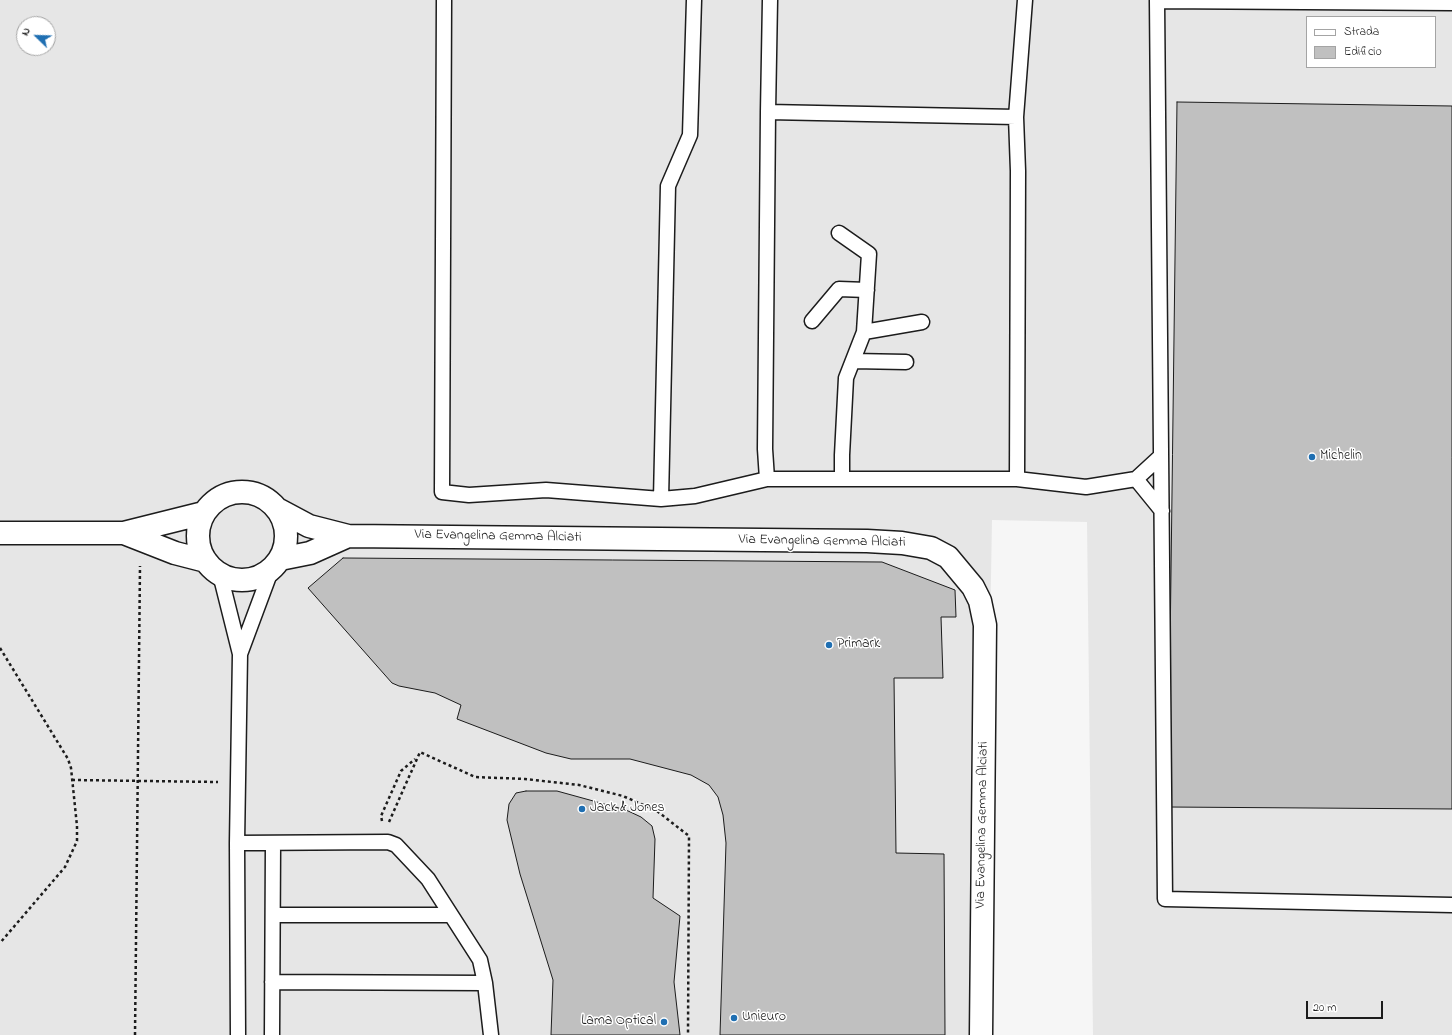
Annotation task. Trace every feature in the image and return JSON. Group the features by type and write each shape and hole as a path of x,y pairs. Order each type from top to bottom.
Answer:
{"street":[{"path":"132,536 213,567 237,580 250,580 262,575 276,563 285,547 287,534 285,522 279,510 260,494 248,491 235,492 223,496 212,503 204,513 199,524 198,537 200,550 213,567"},
{"name":"Via Evangelina Gemma Alciati","path":"279,510 309,526 348,536 867,541 902,543 931,548 948,557 973,587 980,601 985,626 981,1035"},
{"path":"0,533 132,536 204,513"},
{"name":"Via Evangelina Gemma Alciati","path":"276,563 310,553 348,536"}],"lane":[{"path":"444,0 442,492 469,495 546,490 661,499 695,496 767,479 1017,479 1086,487 1136,479 1161,456"},
{"path":"661,499 668,186 690,135 694,0"},
{"path":"767,479 765,449 770,0"},
{"path":"1017,479 1018,170 1016,117 1025,0"},
{"path":"1452,3 1157,1 1165,899 1452,905"},
{"path":"768,112 1016,117"},
{"path":"839,233 869,254 864,332 846,378 842,479"},
{"path":"812,321 839,290 866,290"},
{"path":"864,332 922,322"},
{"path":"853,361 906,362"},
{"path":"1136,479 1162,511"},
{"path":"240,654 276,563"},
{"path":"213,567 240,654 237,843 238,1035"},
{"path":"237,843 273,844 388,842 396,845 428,879 480,960 485,983 491,1035"},
{"path":"272,1035 273,844"},
{"path":"273,915 451,915"},
{"path":"272,982 485,983"}],"path":[{"path":"132,536 138,781 135,1035"},
{"path":"0,648 61,745 71,768 78,826 72,854 65,867 0,943"},
{"path":"390,820 416,758 420,752 475,777 525,779 579,786 622,796 657,811 689,836 688,1035"},
{"path":"381,816 401,771 416,758"},
{"path":"72,780 238,782"}],"shaded area":[{"path":"0,0 1452,0 1452,1035 1093,1035 1087,522 992,520 983,1035 0,1035"}],"building":[{"name":"Michelin","path":"1177,102 1452,106 1452,809 1168,807"},
{"path":"343,558 882,562 955,590 956,617 941,617 943,678 894,678 896,853 944,854 945,1035 720,1035 726,843 723,815 718,797 709,785 691,775 630,759 571,759 546,753 457,719 461,705 435,693 399,686 392,683 308,588"},
{"path":"526,791 557,791 626,810 641,817 652,826 655,839 653,898 680,916 674,982 680,1035 551,1035 553,980 520,874 507,820 509,804 516,793"}],"place":[{"name":"Michelin","path":"1312,457"},
{"name":"Primark","path":"829,645"},
{"name":"Jack & Jones","path":"582,809"},
{"name":"Unieuro","path":"734,1018"},
{"name":"Lama Optical","path":"664,1022"}]}
